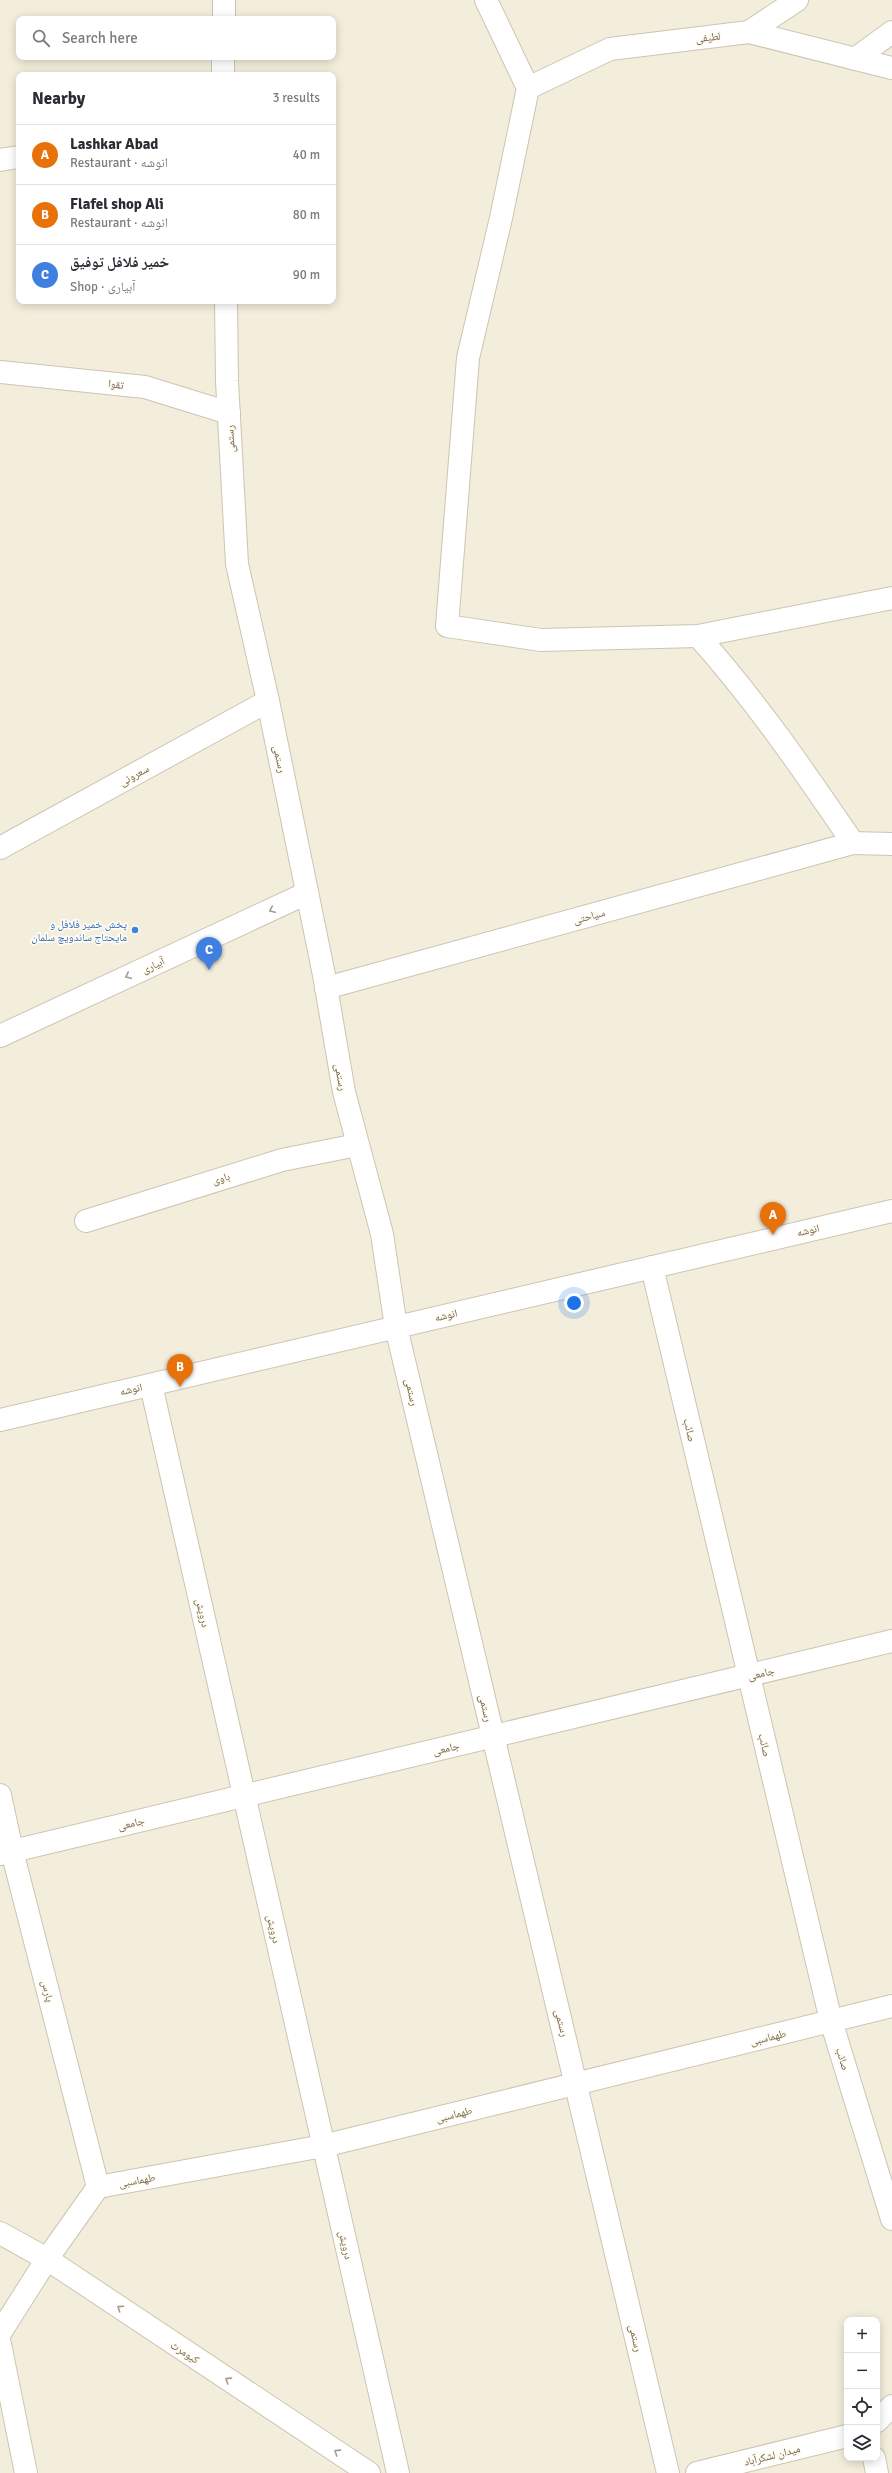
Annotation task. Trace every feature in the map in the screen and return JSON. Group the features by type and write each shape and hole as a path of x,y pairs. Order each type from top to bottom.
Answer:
{"street":[{"path":"224,0 224,16"},
{"path":"486,0 528,88 501,218 468,358 447,626 541,640 698,636 892,598"},
{"path":"749,32 797,0"},
{"name":"لطیفی","path":"528,88 610,49 749,32 892,68"},
{"path":"855,58 892,32"},
{"path":"224,60 224,72"},
{"path":"0,160 16,157"},
{"name":"رستمی","path":"226,304 229,413 237,564 268,701 307,893 326,988 344,1092 382,1234 396,1327 577,2084 668,2473"},
{"name":"تقوا","path":"0,372 145,387 229,413"},
{"path":"698,636 731,674 786,745 853,843"},
{"name":"سعرونی","path":"0,848 268,701"},
{"name":"سیاحتی","path":"326,988 853,843 892,844"},
{"name":"آبیاری","path":"0,1036 307,893"},
{"name":"باوی","path":"86,1221 282,1160 357,1145"},
{"name":"انوشه","path":"0,1420 652,1266 892,1211"},
{"name":"صائب","path":"652,1266 831,2021 892,2220"},
{"name":"درویش","path":"151,1385 398,2473"},
{"name":"جامعی","path":"6,1853 892,1641"},
{"name":"پارس","path":"0,1795 6,1853 98,2187"},
{"name":"طهماسبی","path":"98,2187 323,2146 892,2006"},
{"path":"0,2333 47,2259 98,2187"},
{"name":"کیومرث","path":"0,2233 47,2259 370,2473"},
{"path":"0,2344 26,2473"},
{"path":"880,2418 892,2406"},
{"name":"میدان لشکرآباد","path":"697,2473 844,2437"},
{"path":"875,2461 877,2473"}],"shaded area":[{"path":"0,0 892,0 892,2473 0,2473"}],"place":[{"name":"پخش خمیر فلافل و مایحتاج ساندویچ سلمان","path":"135,930"},
{"name":"خمیر فلافل توفیق","path":"209,970"},
{"name":"Lashkar Abad","path":"773,1235"},
{"name":"Flafel shop Ali","path":"180,1387"}]}
